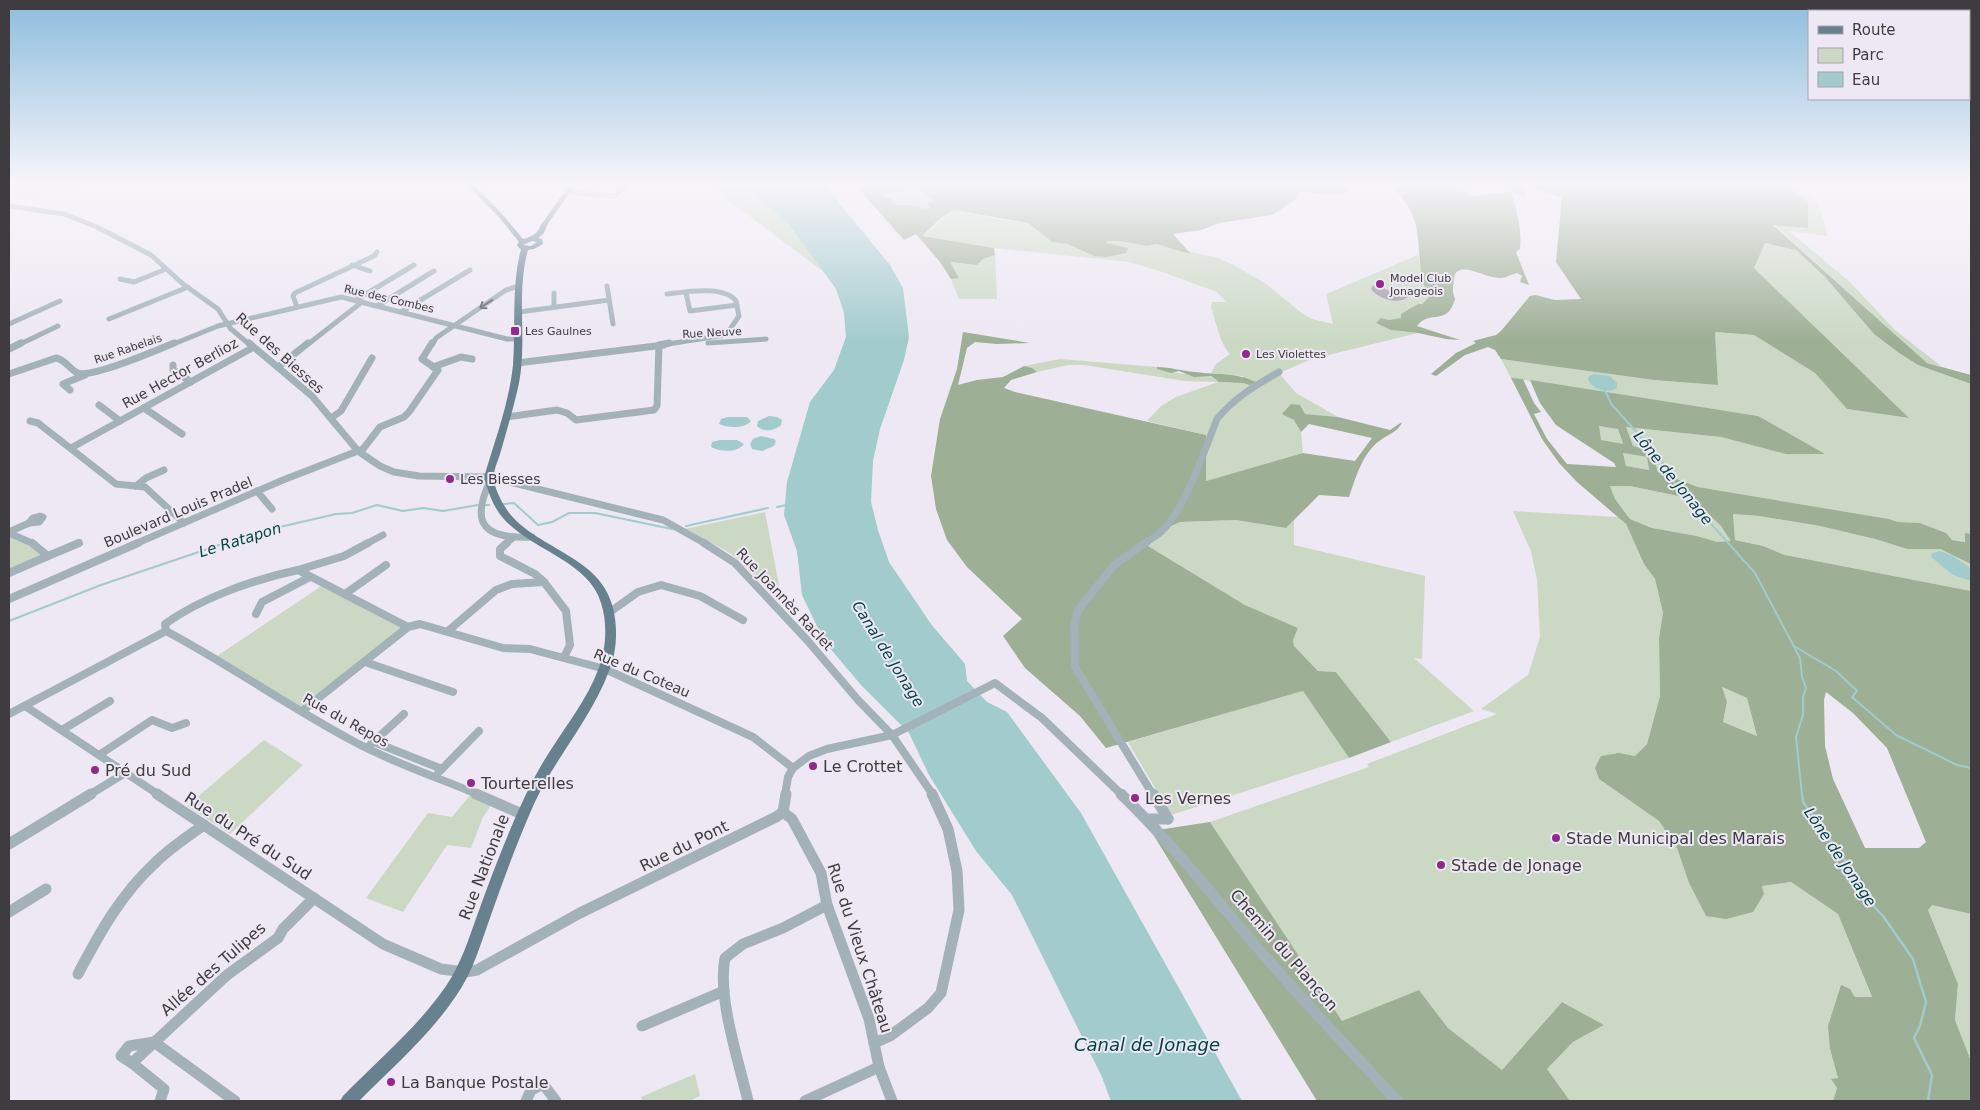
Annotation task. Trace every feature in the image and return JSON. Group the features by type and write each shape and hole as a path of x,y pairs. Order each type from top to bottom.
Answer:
{"main road":[{"path":"520,237 530,243"},
{"path":"490,479 514,389 517,364 520,259 530,243 539,237"},
{"name":"Rue Nationale","path":"348,1101 424,1025 456,984 463,972 522,814 540,778 590,698 605,669 610,639 610,612 603,596 584,570 532,537 508,517 500,508 490,479"}],"street":[{"name":"Rue des Biesses","path":"117,237 151,255 188,288 218,309 227,324 252,348 312,396 358,451 380,466 418,476 490,479"},
{"path":"297,307 293,296 295,293 374,256 377,252"},
{"path":"352,265 370,271"},
{"path":"278,367 359,301 414,265"},
{"path":"120,279 134,282 166,269"},
{"path":"401,312 470,270"},
{"path":"377,306 434,271"},
{"path":"358,451 368,446 380,427 404,417 409,412 438,370 422,359 436,338 506,290 519,284"},
{"path":"607,286 612,324"},
{"path":"109,319 188,288"},
{"path":"554,293 554,307"},
{"path":"667,294 686,293 722,293 733,297 737,305 690,312 686,293"},
{"name":"Rue des Combes","path":"227,324 334,298 359,301 507,339 518,339"},
{"path":"519,312 609,300"},
{"path":"9,324 60,302"},
{"name":"Rue Neuve","path":"517,364 726,335 739,316 737,305"},
{"name":"Rue Rabelais","path":"9,374 56,358 61,359 78,372 90,373 133,360 227,324"},
{"path":"9,348 58,326"},
{"name":"Rue Neuve","path":"660,345 766,339"},
{"path":"506,417 557,410 567,413 576,420 654,410 657,406 660,345"},
{"name":"Rue Hector Berlioz","path":"71,448 252,348"},
{"path":"433,367 461,357 472,359"},
{"path":"330,418 340,411 372,358"},
{"path":"173,365 173,370 191,382"},
{"path":"1147,819 1168,819 1075,667 1074,625 1079,609 1114,565 1162,531 1170,521 1190,486 1216,419 1245,391 1279,372"},
{"path":"70,390 63,384 90,373"},
{"name":"Rue Hector Berlioz","path":"99,406 120,421"},
{"path":"144,408 182,434"},
{"path":"30,421 38,423 116,484 145,487 184,523"},
{"name":"Boulevard Louis Pradel","path":"9,599 257,491 346,454 358,451"},
{"path":"136,486 146,478 164,470"},
{"path":"490,479 483,497 481,520 486,526 514,537 532,537"},
{"name":"Rue Joannès Raclet","path":"490,479 663,520 722,553 750,578 807,640 858,700 892,735 933,795 948,829 957,871 958,910 942,993 928,1008 890,1036 874,1043"},
{"path":"257,491 272,509"},
{"path":"9,532 29,522"},
{"path":"9,532 25,538 39,547 48,556"},
{"path":"9,714 166,631 165,624 174,616 278,574 344,556 383,535"},
{"path":"514,537 500,549 500,556 535,574 544,582 566,611 570,646 564,656"},
{"path":"9,573 79,543"},
{"path":"345,594 386,565"},
{"path":"298,570 408,626 302,711"},
{"path":"256,614 262,602 310,577"},
{"path":"448,631 496,590 512,584 544,582"},
{"path":"610,612 638,592 661,585 700,596 743,620"},
{"name":"Rue du Coteau","path":"408,626 420,624 503,648 530,649 564,656 605,669 753,737 793,768"},
{"name":"Rue du Repos","path":"166,631 202,650 302,711 370,745 438,773"},
{"path":"365,662 453,692"},
{"name":"Chemin du Plançon","path":"892,735 995,683 1042,718 1147,819 1217,898 1269,961 1397,1101"},
{"path":"62,730 110,701"},
{"name":"Rue du Pré du Sud","path":"25,706 383,944 443,970 463,972"},
{"path":"370,745 404,714"},
{"path":"100,755 152,720 176,730 186,723"},
{"path":"479,731 438,773 522,814"},
{"path":"783,812 788,777 793,768 809,756 827,749 892,735"},
{"path":"9,844 125,773"},
{"name":"Rue du Vieux Château","path":"783,812 792,819 821,873 827,904 869,1019 879,1067 892,1101"},
{"name":"Rue du Pont","path":"463,972 477,970 580,913 767,822 783,812"},
{"path":"78,974 102,928 127,891 155,862 204,825"},
{"path":"9,912 46,889"},
{"name":"Allée des Tulipes","path":"160,1101 164,1089 132,1063 227,975 278,938 283,929 314,898"},
{"path":"748,1101 724,991 723,971 725,958 736,948 783,928 827,904"},
{"path":"642,1026 724,991"},
{"path":"154,1042 235,1101"},
{"path":"805,1101 879,1067"},
{"path":"526,1101 528,1093 532,1089 543,1084 556,1101"}],"green space":[{"path":"777,237 798,237 824,272"},
{"path":"927,237 1045,237 1052,242 1068,244 1094,256 1108,241 1120,241 1147,246 1156,244 1218,258 1234,265 1266,284 1303,314 1312,319 1333,324 1326,294 1418,255 1425,290 1429,298 1401,318 1388,320 1391,330 1418,333 1312,359 1279,373 1296,393 1338,417 1305,414 1294,420 1301,432 1303,453 1206,481 1206,435 1147,421 1161,406 1176,397 1218,382 1185,381 1084,365 1068,365 1037,372 1032,368 1024,366 1060,359 1157,367 1158,369 1170,372 1208,376 1222,382 1243,383 1243,376 1211,373 1216,364 1230,354 1221,339 1211,306 1212,302 1225,302 1217,292 1129,262 994,248"},
{"path":"1787,237 1796,237 1850,282 1895,330 1941,366 1927,363"},
{"path":"1765,243 1796,250 1825,277 1874,334 1899,353 1918,365 1971,384 1971,534 1965,534 1966,542 1952,540 1946,533 1920,523 1898,522 1698,487 1658,472 1653,456 1633,446 1626,427 1721,437 1786,454 1758,416 1511,378 1501,359 1654,380 1718,385 1715,332 1754,335 1815,373 1847,409 1908,418 1754,268"},
{"path":"995,255 997,299 959,299 951,279 958,278 949,262 977,265 983,259"},
{"path":"1598,426 1618,428 1623,445 1601,440"},
{"path":"1623,453 1647,457 1649,470 1626,466"},
{"path":"1610,486 1630,486 1693,499 1721,526 1732,541 1717,542 1697,536 1652,528 1630,519 1615,499"},
{"path":"1513,511 1618,517 1626,524 1644,564 1655,579 1663,613 1659,638 1660,696 1647,744 1635,756 1619,753 1599,779 1659,821 1677,848 1689,883 1706,916 1762,886 1791,882 1838,914 1872,998 1855,997 1850,989 1841,986 1830,1049 1838,1078 1831,1079 1837,1088 1833,1101 1570,1101 1547,1069 1573,1042 1604,1025 1562,1002 1502,1070 1448,1028 1419,990 1342,1022 1210,822 1369,767 1367,764 1497,714 1481,709 1528,675 1540,637 1537,580 1531,551"},
{"path":"765,512 782,601 779,601 742,562 725,550 685,529"},
{"path":"1733,514 1759,516 1820,526 1907,549 1940,549 1971,564 1971,591 1785,555 1763,546 1735,540"},
{"path":"1236,520 1286,528 1294,520 1294,545 1425,576 1422,659 1414,658 1474,711 1391,742 1336,672 1318,671 1294,646 1293,640 1298,628 1245,605 1148,546 1169,527 1180,522"},
{"path":"9,536 21,540 40,554 35,560 9,572"},
{"path":"323,585 403,627 308,704 299,706 217,656"},
{"path":"1721,687 1747,698 1757,736 1723,722 1727,702"},
{"path":"1303,691 1349,758 1171,815 1128,742"},
{"path":"264,740 303,765 230,834 187,806"},
{"path":"471,794 492,804 483,817 471,848 447,845 403,912 366,898 428,813 452,817"},
{"path":"1932,904 1971,914 1971,1061 1955,1020 1958,984 1928,910"},
{"path":"695,1074 700,1096 689,1101 642,1101 641,1097"}],"shaded area":[{"path":"918,237 994,248 995,255 983,259 977,265 950,262 959,278 951,279 940,262"},
{"path":"1045,237 1176,237 1191,254 1156,244 1147,246 1120,241 1108,241 1106,243 1128,248 1126,253 1106,257 1094,256 1068,244 1052,242"},
{"path":"1418,237 1520,237 1520,249 1516,252 1529,285 1520,282 1522,276 1517,273 1496,278 1466,270 1460,270 1456,273 1453,287 1455,299 1452,308 1448,313 1422,321 1417,326 1460,340 1391,330 1376,323 1381,318 1388,320 1401,318 1401,314 1418,304 1422,304 1429,297 1425,289"},
{"path":"1558,237 1786,237 1927,363 1971,375 1971,384 1918,365 1899,353 1874,334 1825,277 1796,250 1765,243 1754,268 1909,418 1847,409 1815,373 1754,335 1715,332 1718,385 1654,380 1501,359 1495,350 1488,347 1465,355 1436,376 1431,374 1456,353 1476,343 1473,341 1496,335 1530,296 1535,295 1555,300 1581,299 1556,262"},
{"path":"963,332 1030,343 997,344 975,342 967,348 958,385 977,380 1003,377 1024,366 1032,368 1037,372 1011,380 1004,388 1206,435 1206,481 1303,453 1355,461 1372,438 1309,424 1301,432 1294,420 1282,414 1291,404 1300,405 1305,414 1338,417 1390,430 1402,422 1396,430 1375,444 1365,457 1349,497 1319,495 1286,528 1236,520 1180,522 1169,527 1148,546 1245,605 1298,628 1293,640 1294,646 1318,671 1336,672 1391,742 1349,758 1303,691 1106,748 1080,716 1025,668 1003,636 1022,619 967,567 947,540 936,509 931,476 940,419 957,369"},
{"path":"1157,367 1233,375 1256,382 1250,385 1219,382 1211,376 1194,377 1179,371 1171,373 1157,369"},
{"path":"1511,378 1523,379 1534,403 1541,412 1534,414 1547,439 1567,464 1616,467 1614,463 1556,425 1540,403 1530,380 1758,416 1825,454 1786,454 1721,437 1626,427 1633,446 1650,454 1655,461 1658,472 1698,487 1898,522 1920,523 1946,533 1952,540 1965,542 1965,533 1971,534 1971,564 1940,549 1907,549 1820,526 1759,516 1733,514 1735,540 1763,546 1785,555 1971,591 1971,914 1932,905 1928,910 1958,984 1955,1020 1971,1061 1971,1101 1833,1101 1837,1088 1831,1079 1838,1078 1830,1049 1828,1026 1841,985 1850,989 1855,997 1872,997 1838,914 1791,882 1762,886 1764,894 1753,912 1726,919 1706,916 1689,883 1677,848 1659,821 1599,779 1595,768 1601,756 1619,753 1635,756 1647,744 1660,696 1659,638 1663,613 1655,579 1644,564 1626,524 1577,482 1559,463 1542,439","holes":["1599,426 1618,429 1623,444 1601,440","1623,453 1647,457 1649,470 1626,466","1610,486 1630,486 1693,499 1721,526 1731,541 1717,542 1697,536 1652,528 1630,519 1615,499","1722,687 1747,698 1757,736 1723,722 1727,702","1826,692 1853,713 1887,748 1926,842 1919,848 1865,848 1833,779 1825,746 1824,700"]},
{"path":"1210,822 1342,1021 1419,990 1448,1028 1502,1070 1562,1002 1604,1025 1573,1042 1547,1069 1570,1101 1317,1101 1151,831"}],"water":[{"name":"Canal de Jonage","path":"798,237 867,237 890,265 903,288 909,337 904,360 880,429 873,461 871,502 889,562 931,624 965,664 967,681 987,702 1007,712 1081,813 1242,1101 1111,1101 1102,1077 1012,895 976,851 929,775 909,733 861,685 824,641 802,595 797,551 784,515 787,482 810,402 834,370 846,337 844,313 836,289"},
{"path":"1594,374 1610,376 1617,383 1617,388 1605,391 1593,386 1588,379 1589,376"},
{"path":"769,416 782,420 781,425 769,430 763,430 757,426 758,421"},
{"path":"747,417 751,421 748,424 736,427 719,424 721,419"},
{"path":"761,436 774,439 776,441 774,446 762,451 752,449 750,444 753,439"},
{"path":"737,440 744,444 737,449 728,451 711,447 712,442"},
{"path":"1940,551 1953,556 1969,567 1971,570 1971,581 1953,575 1931,557 1932,553"}],"waterway":[{"name":"Lône de Jonage","path":"1605,391 1612,405 1661,459 1671,479 1755,573 1800,658 1802,677 1806,688 1803,697 1803,715 1796,737 1802,795"},
{"name":"Le Ratapon","path":"504,504 514,503 538,525 552,522 569,513 595,513 672,529"},
{"name":"Le Ratapon","path":"9,621 101,585 258,532 336,514 352,513 377,505 403,511 423,508 443,511 478,505"},
{"name":"Le Ratapon","path":"484,505 489,505"},
{"name":"Le Ratapon","path":"777,507 787,505"},
{"name":"Le Ratapon","path":"686,526 768,508"},
{"path":"1794,646 1836,671 1857,691 1852,697 1896,735 1957,765 1971,768"},
{"name":"Lône de Jonage","path":"1802,794 1803,802 1862,884 1869,901 1883,916 1913,959 1926,1002 1920,1026 1914,1038 1932,1075 1928,1101"}],"taxiway":[{"path":"1377,289 1392,297 1403,296"}],"place":[{"name":"Model Club Jonageois","path":"1380,284"},
{"name":"Les Gaulnes","path":"515,331"},
{"name":"Les Violettes","path":"1246,354"},
{"name":"Les Biesses","path":"450,479"},
{"name":"Le Crottet","path":"813,766"},
{"name":"Pré du Sud","path":"95,770"},
{"name":"Tourterelles","path":"471,783"},
{"name":"Les Vernes","path":"1135,798"},
{"name":"Stade Municipal des Marais","path":"1556,838"},
{"name":"Stade de Jonage","path":"1441,865"},
{"name":"La Banque Postale","path":"391,1082"}]}
